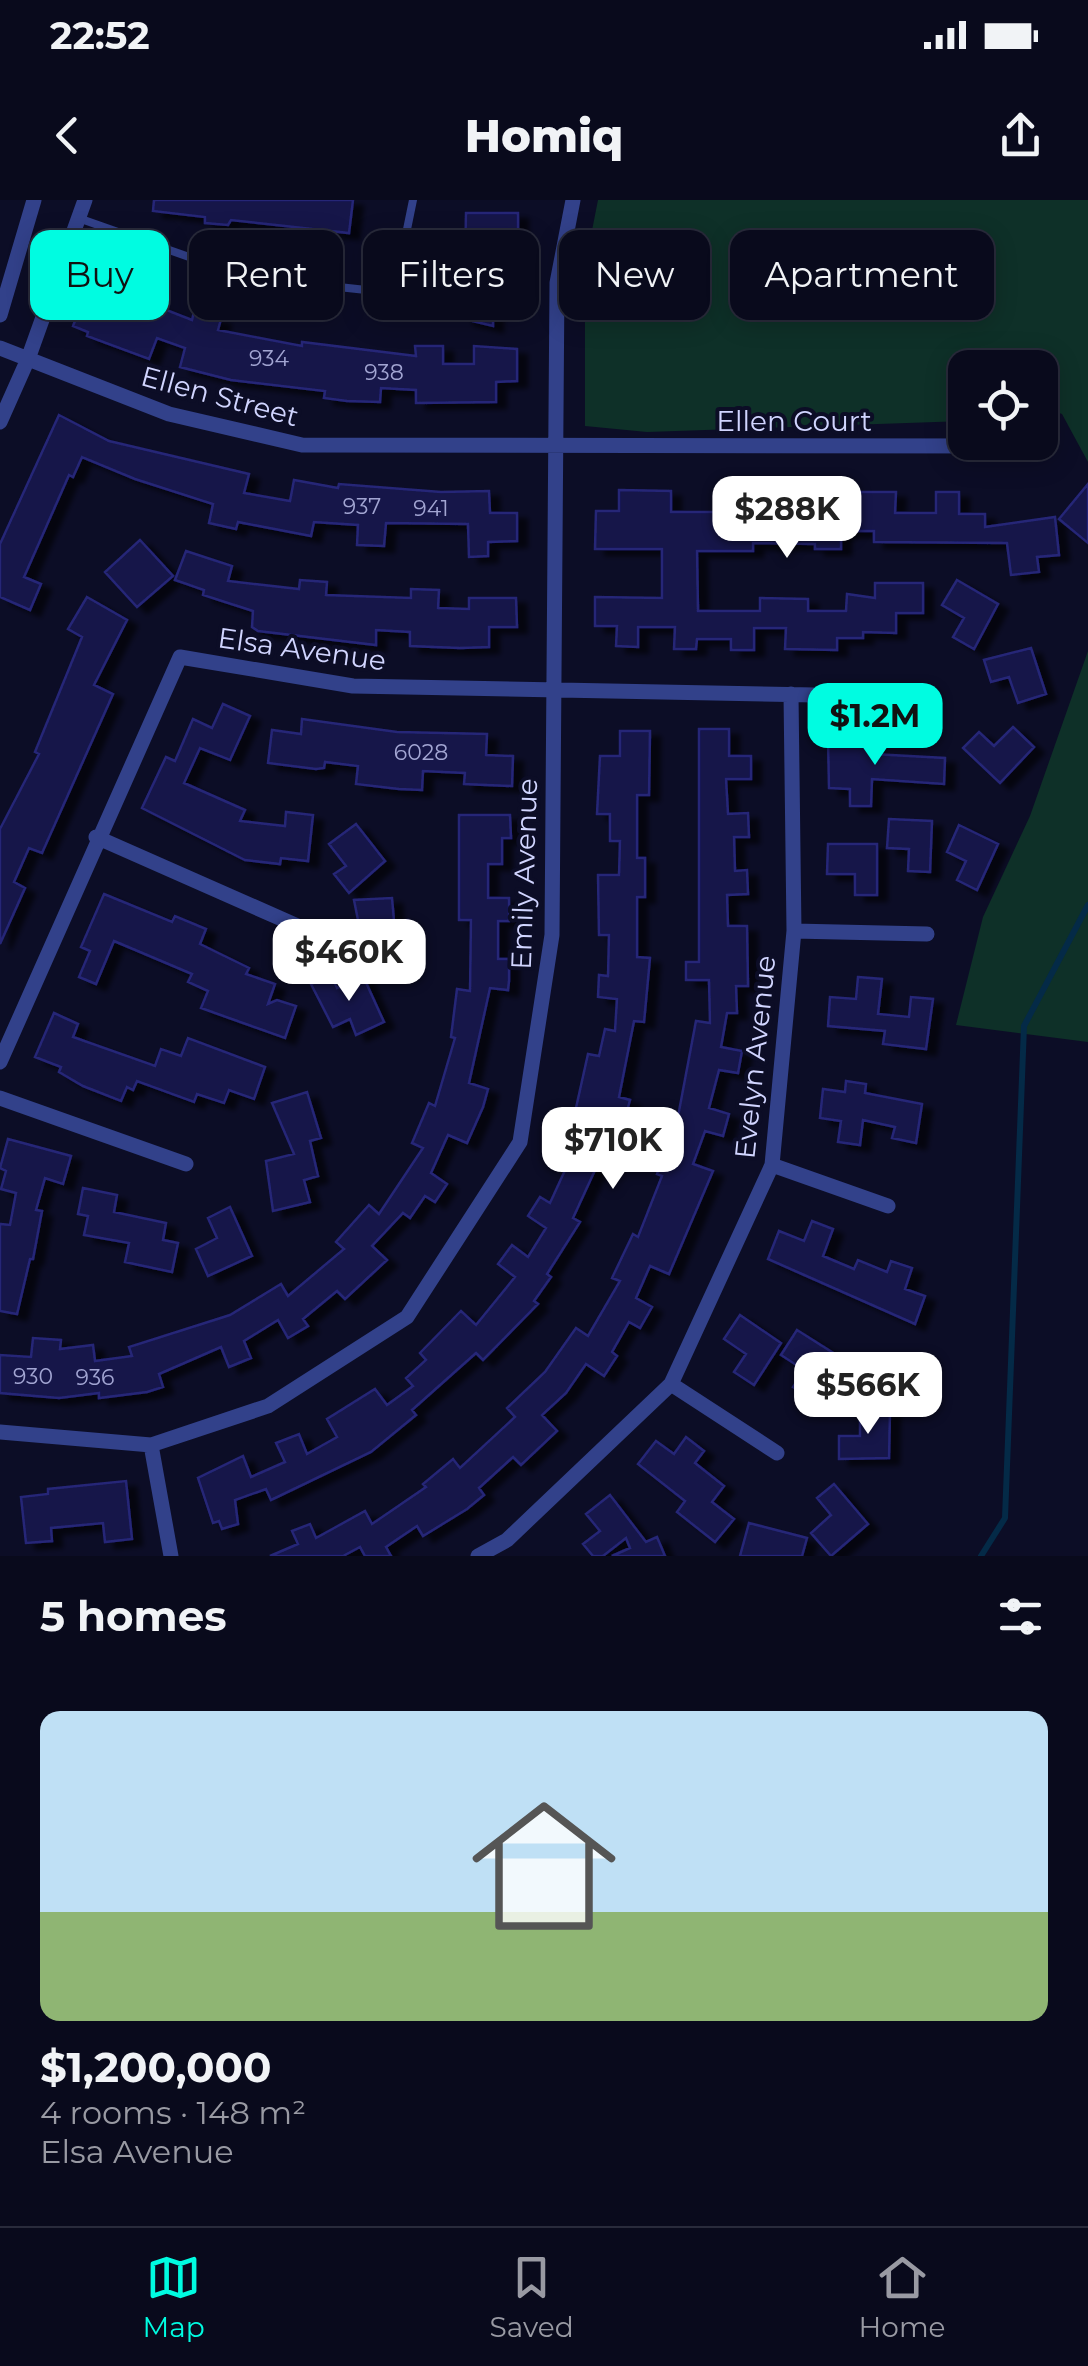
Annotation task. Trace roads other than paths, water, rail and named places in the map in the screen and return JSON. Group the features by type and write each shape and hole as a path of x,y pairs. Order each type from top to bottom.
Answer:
{"street":[{"path":"0,315 34,200"},
{"path":"0,422 28,359 85,200"},
{"name":"Emily Avenue","path":"0,1432 151,1445 268,1406 407,1317 520,1142 552,935 557,284 573,200"},
{"name":"Ellen Street","path":"0,348 169,414 302,445 555,447"},
{"name":"Ellen Court","path":"555,447 948,446"},
{"name":"Elsa Avenue","path":"0,1062 96,837 180,657 353,686 922,697"},
{"name":"Evelyn Avenue","path":"478,1556 507,1540 671,1384 772,1166 794,931 791,694"},
{"path":"96,837 300,927"},
{"path":"794,931 927,934"},
{"path":"0,1098 186,1164"},
{"path":"772,1166 888,1206"},
{"path":"671,1384 777,1454"},
{"path":"151,1445 171,1556"},
{"path":"507,1540 519,1556"}],"lane":[{"path":"81,218 246,277 394,293 413,200"}],"waterway":[{"path":"981,1556 1005,1518 1024,1026 1088,905"}]}
